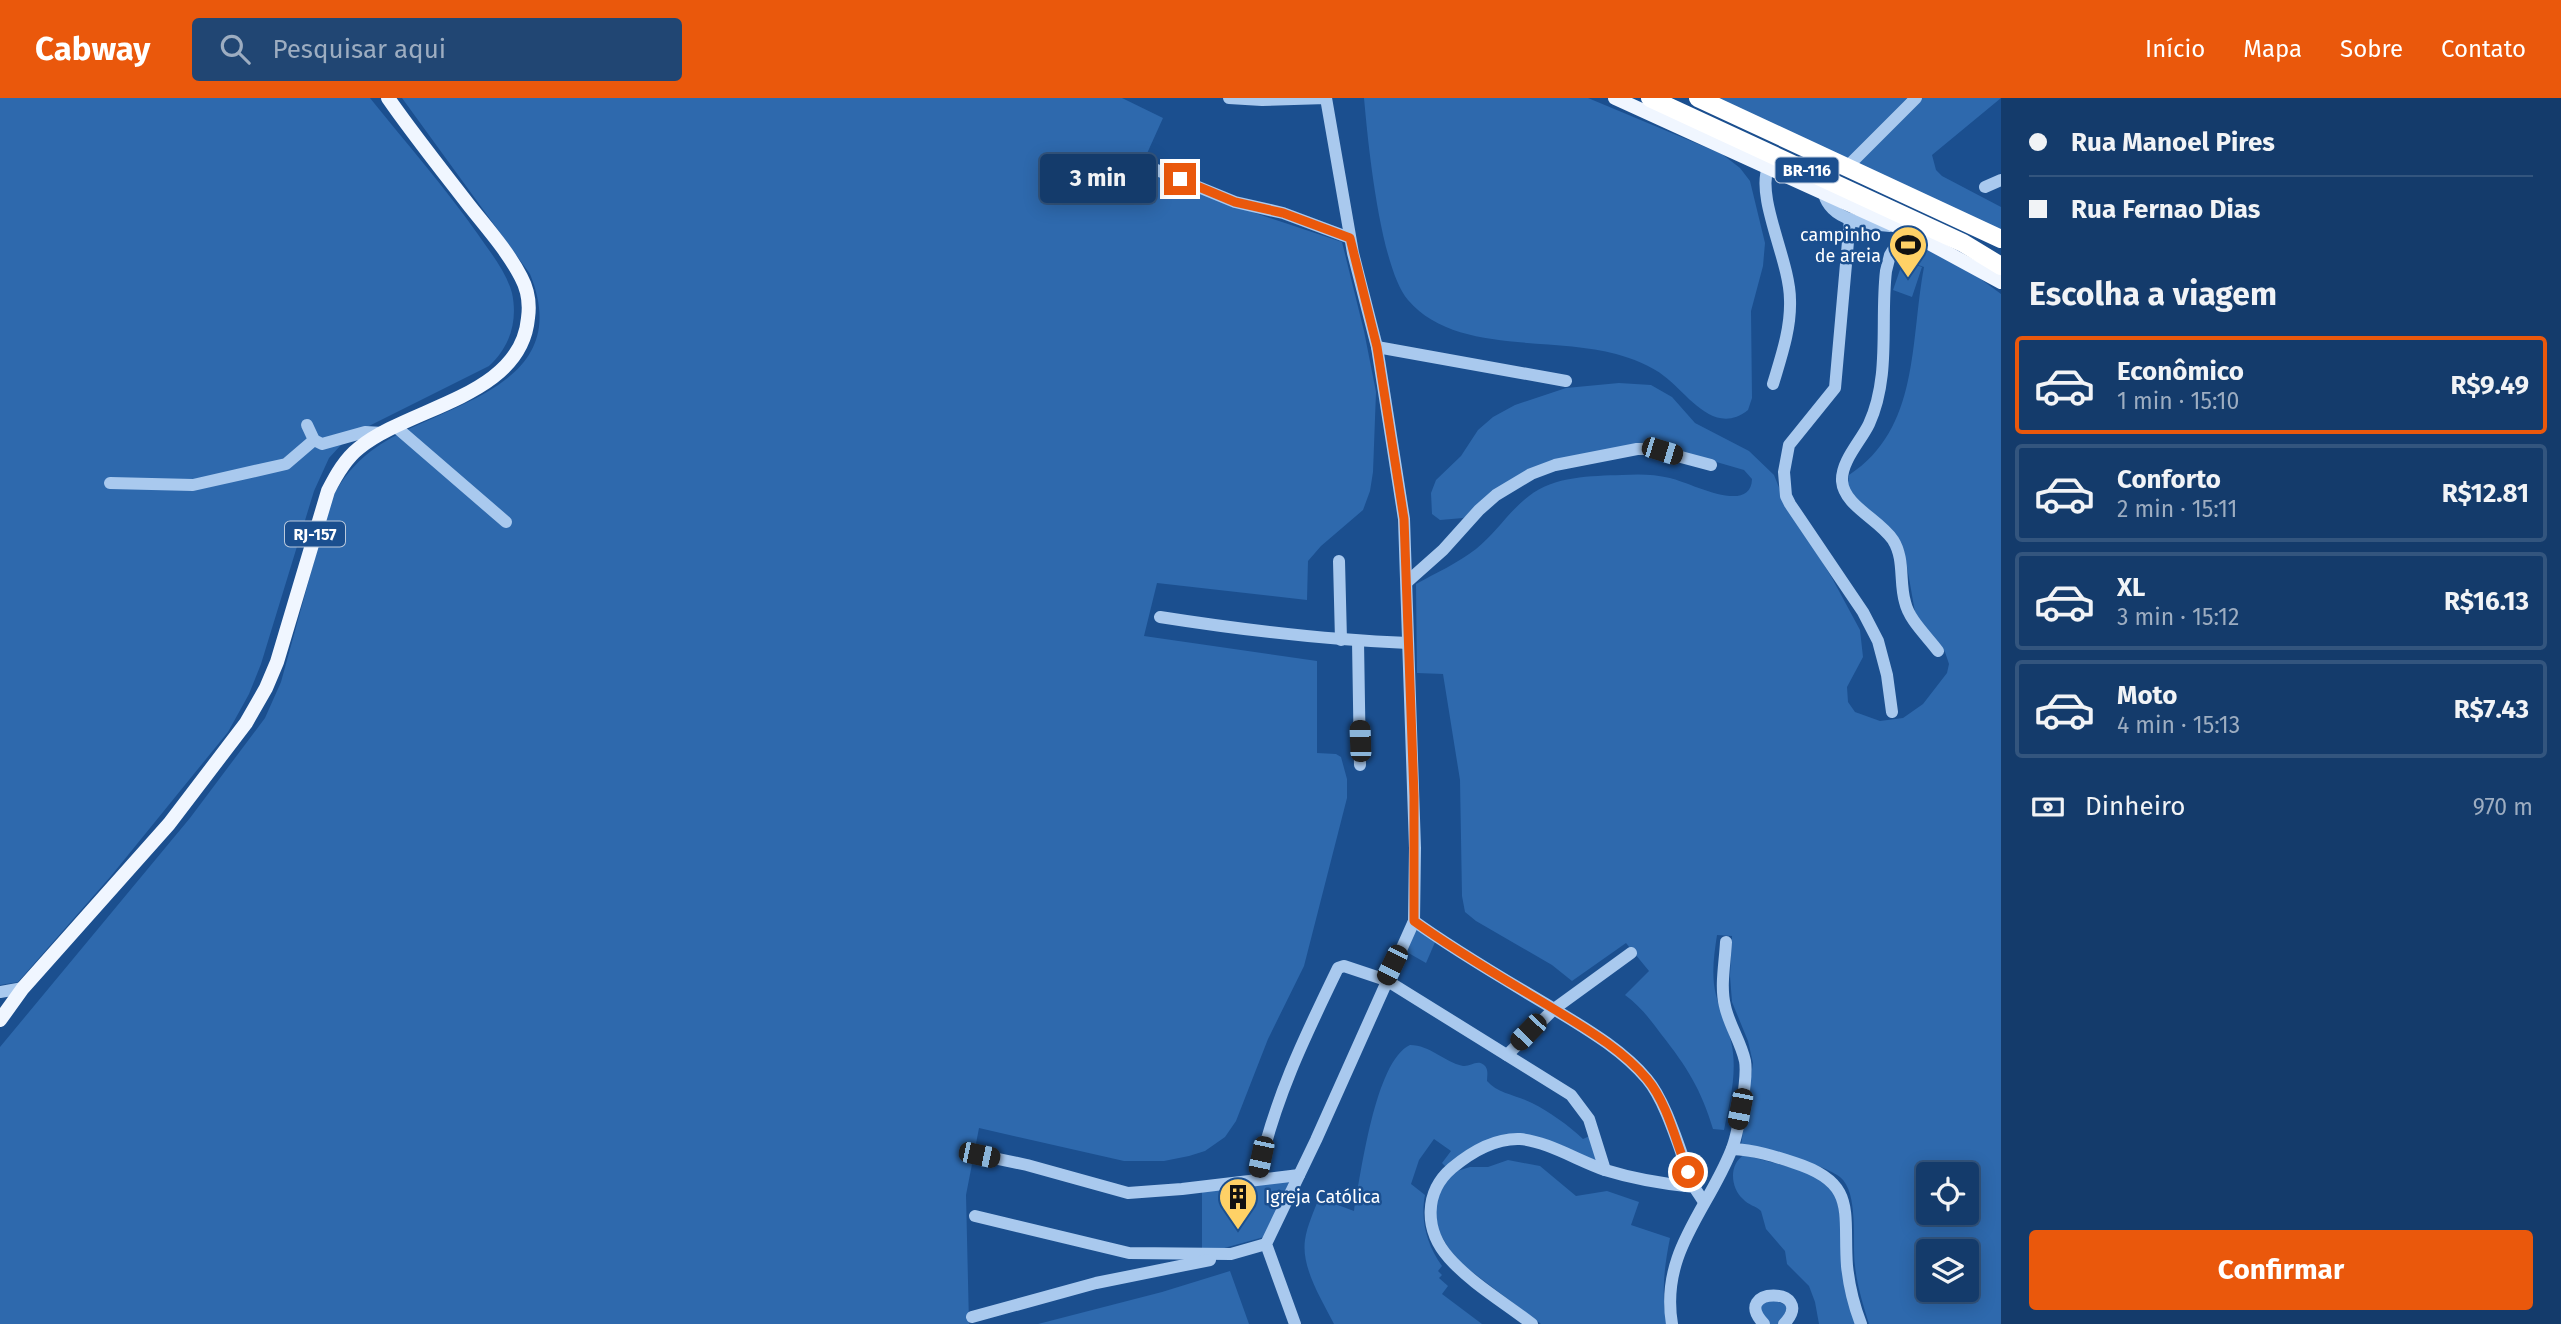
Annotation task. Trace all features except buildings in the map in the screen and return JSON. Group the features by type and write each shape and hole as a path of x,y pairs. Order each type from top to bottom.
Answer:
{"highway":[{"name":"BR-116","path":"1650,98 1941,233 2001,266"},
{"name":"BR-116","path":"1698,98 2001,237"}],"main road":[{"name":"RJ-157","path":"0,1020 23,988 169,824 246,723 277,662 334,479 357,450 390,430 477,387 505,369 521,347 529,313 526,287 514,264 388,98"},
{"path":"1615,98 1901,228 2001,282"}],"street":[{"path":"1229,98 1326,98 1350,238 1377,347 1400,485 1407,582 1415,848 1414,921 1266,1244 1295,1324"},
{"path":"1848,166 1916,98"},
{"path":"1147,166 1235,202 1283,213 1350,238"},
{"path":"1768,167 1766,174 1769,204 1786,264 1790,299 1788,331 1773,384"},
{"path":"1985,187 2001,180"},
{"path":"1824,194 1832,209 1850,219 1901,228 1886,271 1881,387 1870,423 1845,467 1842,480 1849,500 1880,524 1894,542 1899,552 1906,606 1938,651"},
{"path":"1850,219 1835,388 1789,445 1784,466 1785,488 1790,504 1863,612 1878,641 1887,675 1892,712"},
{"path":"1377,347 1566,382"},
{"path":"307,425 314,440 321,444 365,432 390,430 506,522"},
{"path":"110,483 193,485 286,464 314,440"},
{"path":"1407,582 1443,550 1496,495 1531,474 1555,465 1613,453 1651,449 1712,466"},
{"path":"1339,561 1341,640"},
{"path":"1160,617 1262,633 1408,643"},
{"path":"1357,641 1360,765"},
{"path":"1414,921 1584,1027 1647,1079 1660,1099 1694,1187 1704,1202"},
{"path":"1672,1324 1670,1304 1674,1266 1681,1247 1732,1149 1746,1070 1743,1052 1724,1005 1726,942"},
{"path":"1507,1055 1554,1009 1631,953"},
{"path":"1257,1179 1266,1135 1282,1087 1338,968 1342,966 1386,980 1563,1089 1579,1103 1594,1130 1605,1170"},
{"path":"0,992 23,988"},
{"path":"1532,1324 1448,1257 1441,1246 1432,1223 1430,1202 1433,1192 1445,1175 1470,1154 1512,1140 1531,1141 1605,1170 1694,1187"},
{"path":"1732,1149 1759,1152 1807,1166 1824,1175 1837,1187 1847,1221 1847,1268 1861,1324"},
{"path":"979,1155 1027,1165 1128,1193 1299,1175"},
{"path":"975,1216 1129,1253 1231,1254"},
{"path":"972,1317 1096,1283 1266,1244"},
{"path":"1764,1324 1758,1315 1757,1307 1763,1297 1774,1294 1783,1297 1789,1304 1790,1316 1784,1324"}],"shaded area":[{"path":"0,98 370,98 451,198 497,262 512,293 514,314 507,342 489,366 361,430 329,458 314,491 261,664 249,694 228,732 111,876 18,982 0,985"},
{"path":"402,98 1122,98 1163,118 1140,169 1255,213 1342,242 1376,392 1373,472 1363,510 1321,546 1308,561 1307,600 1157,583 1144,636 1317,661 1317,753 1336,754 1341,757 1347,779 1347,798 1304,966 1268,1039 1236,1121 1225,1137 1205,1151 1164,1161 1124,1161 979,1128 966,1195 969,1324 0,1324 0,1047 190,818 265,718 281,682 330,503 347,474 363,458 391,438 503,382 523,362 536,339 539,310 530,274"},
{"path":"1364,98 1588,98 1722,154 1740,168 1750,181 1765,243 1763,266 1751,311 1752,398 1748,410 1736,417 1724,419 1713,416 1692,402 1659,372 1622,356 1591,349 1478,337 1451,329 1428,317 1408,300 1398,284 1390,261 1377,204"},
{"path":"1715,98 2001,98 1932,155 1936,170 1942,176 2001,207 2001,230"},
{"path":"1908,236 1978,277 2001,294 2001,1324 1869,1324 1856,1273 1854,1218 1846,1184 1840,1177 1820,1167 1741,1146 1753,1063 1748,1041 1732,1002 1732,936 1717,935 1714,965 1716,995 1730,1038 1734,1063 1724,1130 1713,1129 1686,1068 1649,1018 1625,995 1649,971 1626,943 1572,981 1552,965 1465,912 1462,896 1460,780 1443,674 1417,673 1416,584 1476,549 1522,502 1539,489 1573,478 1640,474 1670,478 1731,496 1741,495 1749,490 1752,479 1744,470 1682,452 1566,457 1463,518 1440,520 1432,514 1431,493 1436,480 1461,456 1478,430 1493,417 1515,405 1566,388 1619,383 1651,385 1672,397 1695,423 1749,451 1774,475 1782,495 1860,630 1863,657 1847,687 1848,702 1855,712 1880,721 1903,718 1923,704 1947,673 1949,664 1945,652 1915,612 1904,550 1847,491 1849,475 1872,456 1889,434 1900,408 1913,353 1924,267 1896,257"},
{"name":"campinho de areia","path":"1903,261 1922,267 1912,297 1893,290"},
{"path":"1416,927 1436,940 1426,963 1405,951"},
{"path":"1410,1045 1424,1048 1463,1066 1481,1063 1487,1068 1487,1081 1497,1089 1545,1110 1583,1139 1592,1135 1600,1163 1529,1136 1447,1168 1442,1163 1451,1151 1434,1139 1419,1160 1411,1184 1425,1195 1423,1214 1426,1232 1432,1250 1442,1266 1438,1271 1442,1275 1439,1278 1448,1286 1442,1294 1482,1324 1334,1324 1309,1273 1305,1251 1307,1229 1319,1198 1354,1211 1379,1095 1387,1072 1398,1055"},
{"path":"1744,1155 1816,1174 1836,1191 1858,1324 1819,1324 1809,1286 1787,1264 1785,1251 1766,1229 1761,1211 1745,1201 1736,1188 1734,1170"},
{"path":"1508,1160 1540,1166 1576,1196 1607,1191 1639,1202 1631,1225 1670,1238 1664,1281 1667,1324 1541,1324 1463,1265 1449,1249 1437,1228 1435,1196 1454,1172 1470,1167 1488,1167"},
{"path":"1291,1178 1264,1237 1217,1250 1202,1251 1202,1191"},
{"path":"1230,1271 1249,1324 1038,1324 1162,1292"},
{"path":"1767,1297 1788,1306 1780,1324 1767,1324 1759,1309"}],"place":[{"name":"campinho de areia","path":"1908,279"},
{"name":"Igreja Católica","path":"1238,1231"}],"route":[{"path":"1180,179 1235,202 1283,213 1350,238 1377,347 1404,519 1414,796 1414,921 1584,1027 1630,1063 1647,1079 1660,1099 1688,1172"}]}
